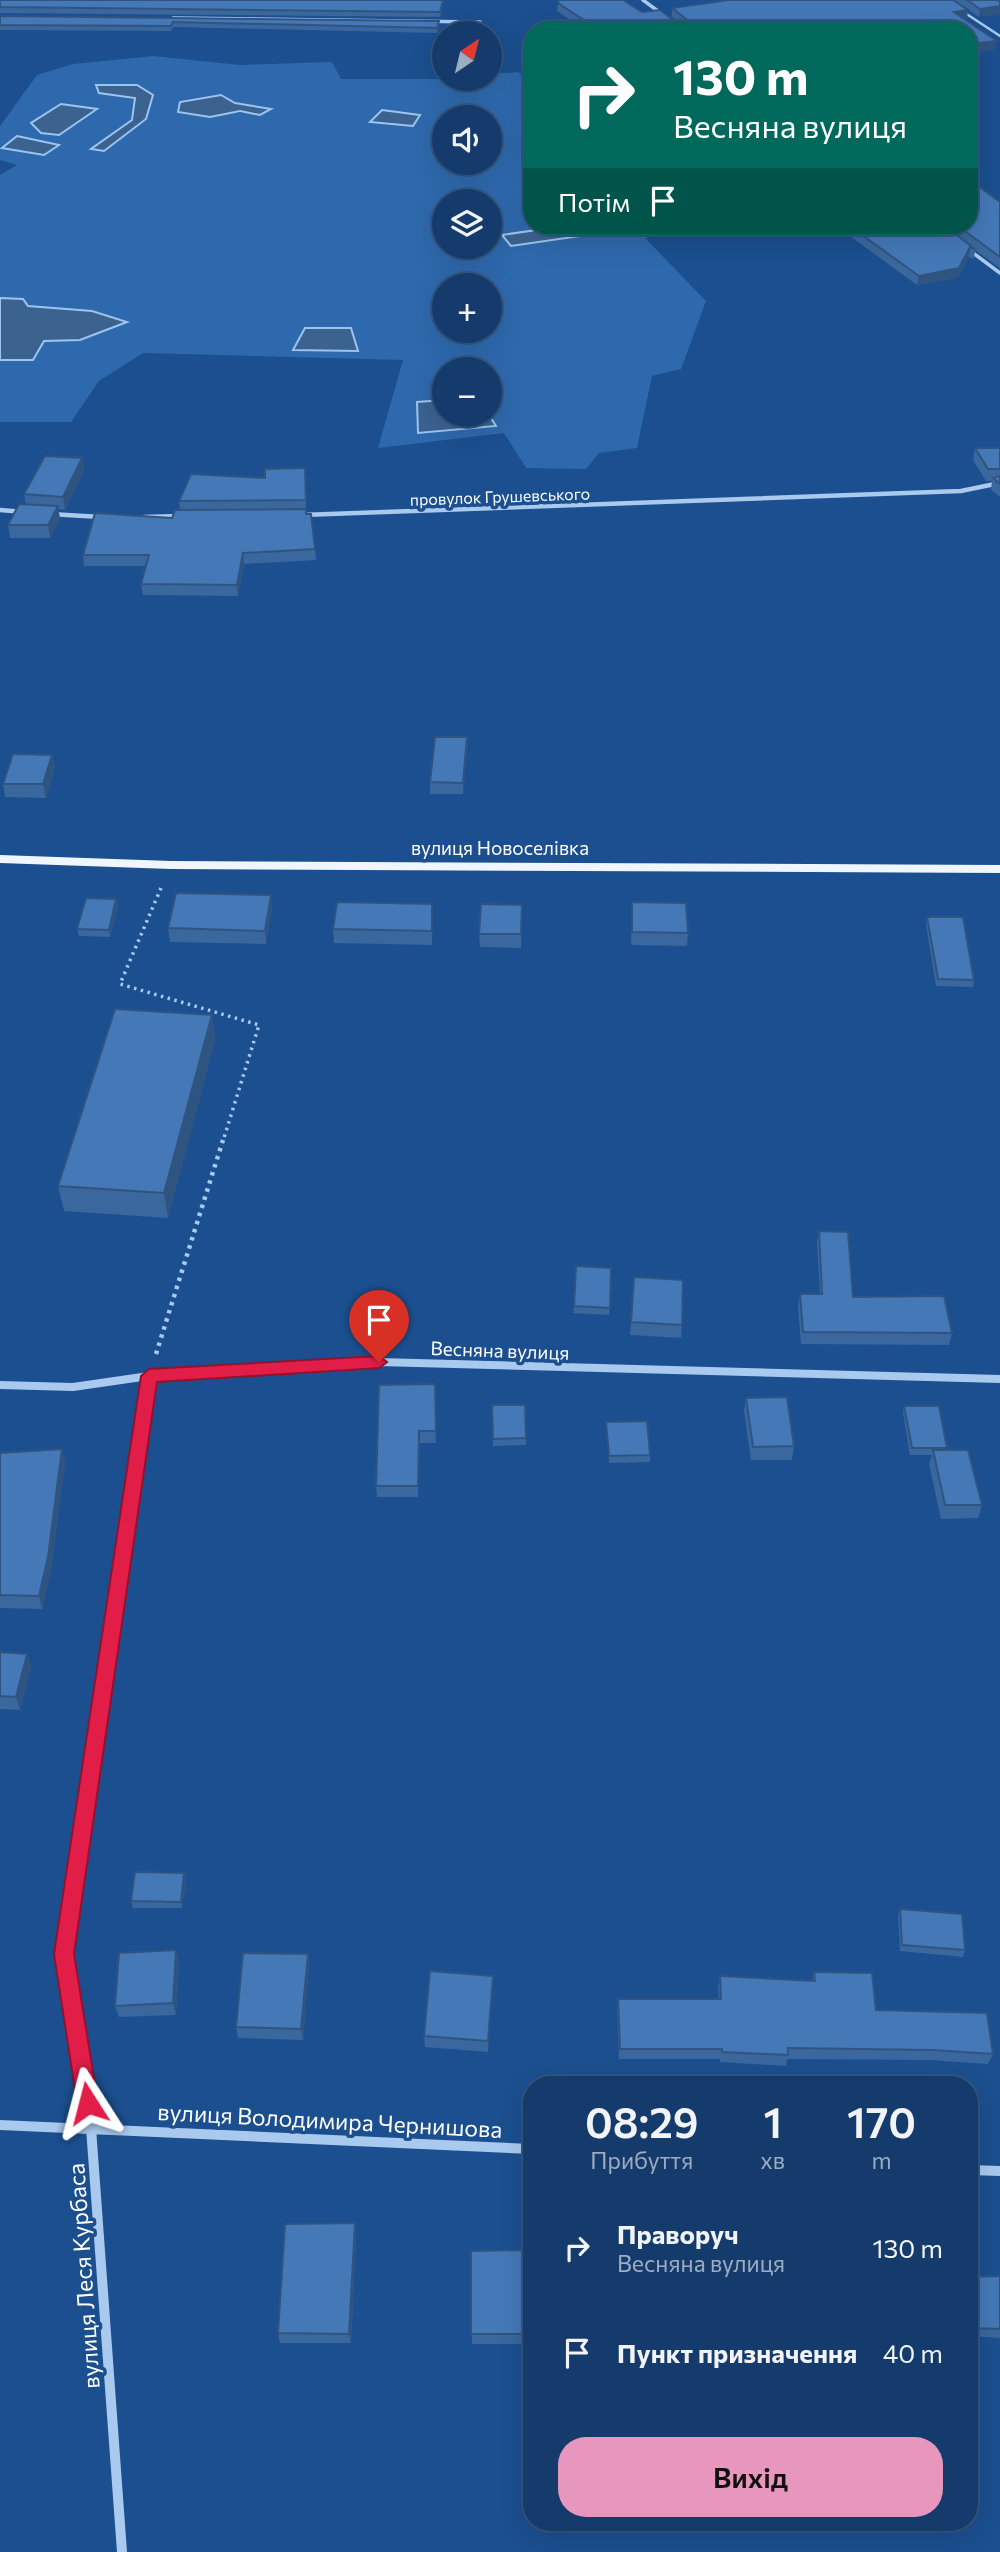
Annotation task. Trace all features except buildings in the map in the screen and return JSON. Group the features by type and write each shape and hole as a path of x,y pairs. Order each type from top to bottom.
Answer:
{"main road":[{"name":"вулиця Новоселівка","path":"0,859 171,865 1000,869"}],"street":[{"path":"643,0 662,15"},
{"path":"163,18 432,21"},
{"path":"969,249 1000,273"},
{"name":"провулок Грушевського","path":"298,515 961,491 1000,483"},
{"path":"0,510 26,512"},
{"path":"39,513 104,517"},
{"path":"131,517 187,516"},
{"name":"Весняна вулиця","path":"0,1385 73,1387 149,1376 379,1362 1000,1380"},
{"name":"вулиця Леся Курбаса","path":"122,2552 91,2128 64,1954 149,1376"},
{"name":"вулиця Володимира Чернишова","path":"0,2125 523,2149"},
{"path":"978,2170 1000,2171"}],"lane":[{"path":"957,7 978,21"},
{"path":"978,21 1000,36"}],"path":[{"path":"149,1376 259,1025 120,984 171,865"}],"shaded area":[{"path":"153,56 240,65 332,62 341,79 432,79 432,91 502,91 502,73 518,72 523,76 523,232 503,235 511,246 587,235 659,235 645,238 706,301 681,369 652,376 637,448 599,453 586,469 526,468 504,433 378,448 403,360 143,353 99,381 71,422 0,422 0,360 33,360 44,341 80,340 92,311 28,306 23,299 0,298 0,175 17,165 0,160 0,126 37,75 73,64","holes":["99,93 153,95 146,119 104,151 92,149 132,120 136,97","221,95 260,115 200,115 178,112","383,110 419,115 413,126 370,121"]},
{"path":"96,85 137,85 153,95 146,119 104,151 91,149 132,120 135,98 99,93"},
{"path":"221,95 235,103 271,109 260,115 240,111 210,117 178,112 180,102"},
{"path":"61,104 97,109 59,135 41,133 31,123"},
{"path":"382,110 420,115 413,126 370,122"},
{"path":"17,136 59,145 44,155 2,148"},
{"path":"523,232 523,235 587,235 511,246 502,235"},
{"path":"0,298 23,299 28,306 92,311 127,322 80,340 44,341 33,360 0,360"},
{"path":"305,328 351,328 358,351 293,350"},
{"path":"432,401 432,427 485,427 418,433 417,402"}],"route":[{"path":"88,2103 64,1954 149,1376 379,1362"}]}
